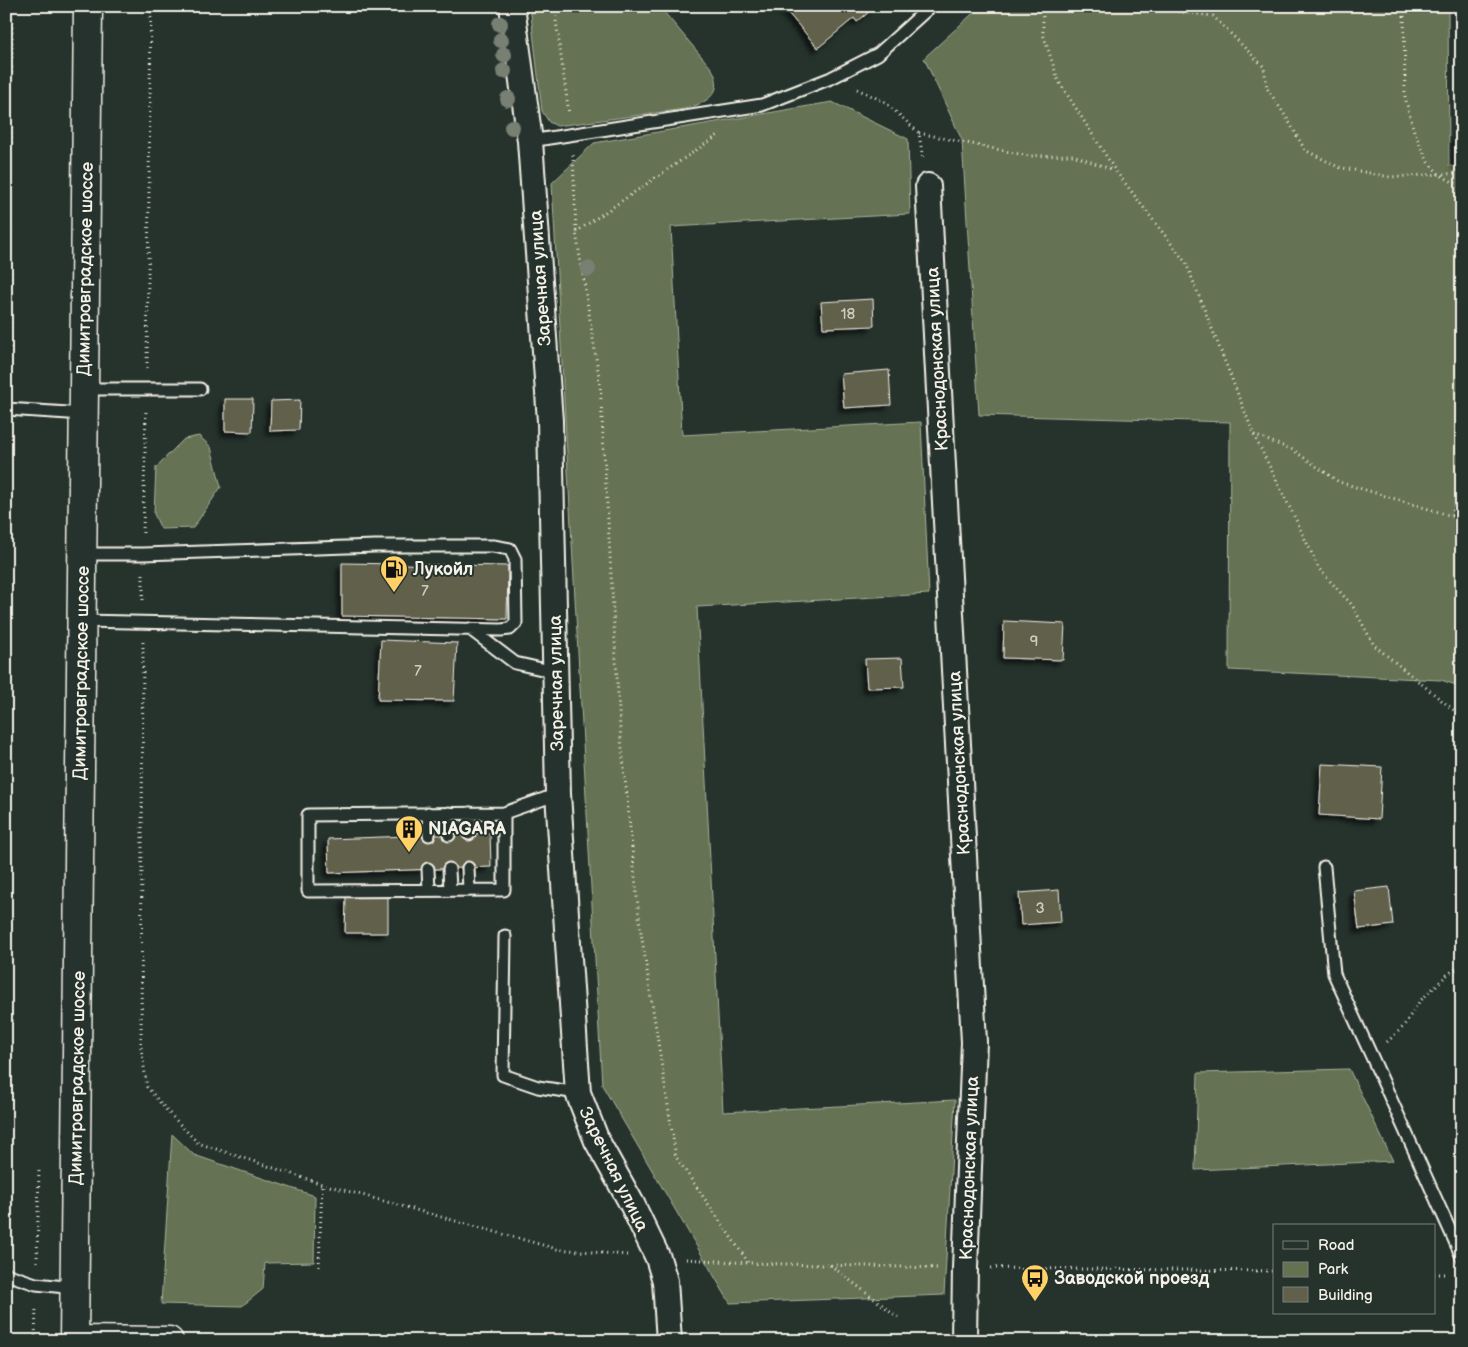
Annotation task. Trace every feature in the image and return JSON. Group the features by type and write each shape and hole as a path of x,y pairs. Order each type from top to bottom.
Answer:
{"main road":[{"name":"Димитровградское шоссе","path":"73,1340 88,6"},
{"path":"73,1340 169,1341"}],"street":[{"name":"Заречная улица","path":"512,6 530,141 550,421 558,794 578,1093 597,1141 632,1204 658,1258 664,1281 669,1341"},
{"name":"Краснодонская улица","path":"928,186 974,1042 964,1341"}],"lane":[{"path":"530,141 762,105 831,78 878,54 931,6"},
{"path":"8,408 84,401 146,388 200,389"},
{"path":"82,554 143,554 375,546 493,546 510,549 515,559 516,623 510,629 501,630 82,620"},
{"path":"470,629 515,664 556,672"},
{"path":"504,813 504,890 308,892 308,815 504,813 558,794"},
{"path":"449,813 449,835"},
{"path":"470,813 470,834"},
{"path":"428,814 429,835"},
{"path":"1324,867 1334,974 1462,1257"},
{"path":"468,868 469,890"},
{"path":"428,869 429,890"},
{"path":"449,869 450,890"},
{"path":"504,936 503,1075 538,1087 578,1093"},
{"path":"6,1274 36,1284 75,1288"}],"path":[{"path":"8,408 12,6"},
{"path":"141,1047 143,554 151,6"},
{"path":"554,6 572,135 576,232 600,383 620,729 640,926 676,1157 748,1263"},
{"path":"1043,6 1043,34 1058,80 1115,170 1186,264 1254,435 1319,569 1352,605 1374,645 1462,717"},
{"path":"1159,6 1166,10 1212,16 1264,67 1267,88 1305,150 1338,167 1390,177 1462,173"},
{"path":"1404,6 1405,97 1414,131 1428,162 1440,174 1462,187"},
{"path":"831,78 885,102 919,134 1029,156 1073,154 1115,170"},
{"path":"576,232 722,133"},
{"path":"919,134 928,186"},
{"path":"1254,435 1293,450 1339,482 1462,519"},
{"path":"1452,516 1462,475"},
{"path":"1372,1057 1403,1027 1419,1002 1449,973 1462,966"},
{"path":"35,1341 39,1168"},
{"path":"319,1267 322,1184"},
{"path":"830,1265 898,1318"}],"green space":[{"path":"530,6 659,6 712,69 716,78 715,91 700,104 685,109 557,126 549,122 542,111"},
{"path":"981,6 1448,6 1449,166 1462,167 1462,687 1441,680 1229,670 1230,422 979,415 962,140 924,58"},
{"path":"832,102 908,139 910,214 671,227 682,435 921,422 929,594 697,607 723,1112 955,1100 944,1295 730,1303 602,1085 552,183 594,143"},
{"path":"199,436 211,447 221,487 193,528 161,529 154,514 156,467 184,439"},
{"path":"1349,1069 1393,1161 1195,1170 1198,1073"},
{"path":"172,1134 194,1155 315,1196 314,1262 265,1263 263,1289 242,1306 161,1304"}],"building":[{"path":"782,6 876,6 857,22 854,18 818,48"},
{"path":"1457,136 1462,136 1462,165 1457,165"},
{"path":"873,299 874,326 823,328 821,302"},
{"path":"889,370 891,405 844,408 841,374"},
{"path":"225,399 253,399 252,432 225,431"},
{"path":"300,400 299,430 270,431 271,401"},
{"path":"342,563 508,566 507,619 342,616"},
{"path":"1004,621 1065,624 1063,660 1003,658"},
{"path":"381,640 457,643 454,701 378,700"},
{"path":"902,658 904,687 867,688 865,659"},
{"path":"1322,764 1382,767 1379,819 1319,815"},
{"name":"NIAGARA","path":"490,833 491,867 329,873 328,839"},
{"path":"1389,887 1393,925 1359,929 1354,891"},
{"path":"1059,890 1061,922 1021,925 1019,893"},
{"path":"346,897 388,897 388,933 345,933"}],"place":[{"name":"Лукойл","path":"394,593"},
{"name":"NIAGARA","path":"409,853"},
{"name":"Заводской проезд","path":"1035,1302"}]}
